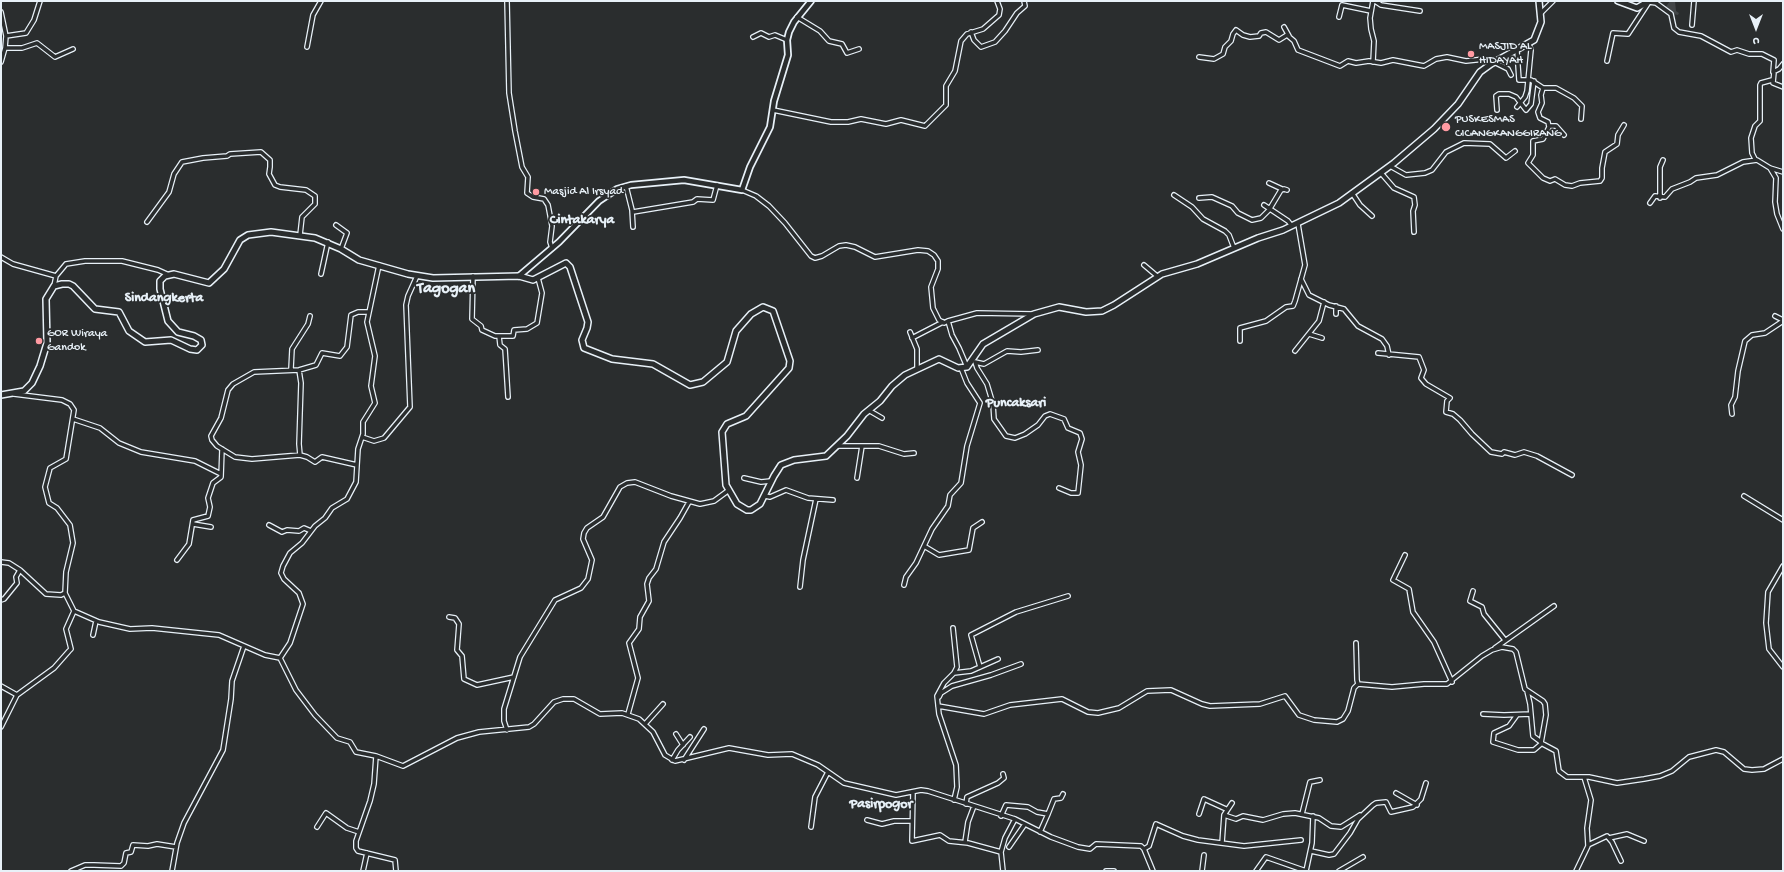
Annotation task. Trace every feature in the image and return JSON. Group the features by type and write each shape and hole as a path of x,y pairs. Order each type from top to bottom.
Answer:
{"main road":[{"path":"1,395 24,391 29,386 43,358 47,338 45,302 48,293 54,286 66,284 71,285 95,309 119,312 129,331 145,342 171,340 190,349 197,350 202,345 201,340 194,336 178,332 171,326 166,318 160,284 163,277 169,275 179,275 209,283 224,269 240,240 248,235 263,232 300,234 328,242 360,260 417,276 441,278 519,276 529,280 538,278 563,264 569,265 588,322 582,342 588,350 612,359 653,364 690,385 703,382 727,362 736,331 751,314 760,307 768,308 773,311 790,365 746,416 727,424 723,429 725,480 737,504 747,510 758,507 781,465 794,460 823,458 837,446 864,414 870,411 898,380 916,369 939,360 961,368 967,367 974,361 983,344 1034,314 1059,307 1086,312 1102,311 1114,305 1157,276 1197,264 1234,248 1298,224 1331,208 1381,173 1434,129 1458,104 1474,79 1492,63 1517,51 1534,40 1540,29 1541,13 1539,1"},
{"path":"1618,1 1637,8 1649,1"}],"street":[{"path":"6,36 26,33 40,1"},
{"path":"306,47 313,15 321,1"},
{"path":"507,1 509,93 515,131 522,166 528,177 527,193 533,197 544,199 548,205 552,226 550,239 552,248"},
{"path":"742,190 750,167 769,132 773,110 788,55 787,40 789,32 798,17 811,1"},
{"path":"773,110 831,122 848,122 861,119 886,124 901,120 925,126 946,105 946,86 955,70 959,45 965,35 983,29 999,15 1000,6 997,1"},
{"path":"971,32 974,40 980,46 985,47 994,42 1005,31 1017,13 1026,6 1024,1"},
{"path":"1373,62 1374,41 1371,29 1371,11 1374,1 1381,5 1420,11"},
{"path":"1541,13 1553,1"},
{"path":"1607,61 1613,33 1628,33 1649,1 1656,3 1671,14 1676,30 1701,36 1731,52 1737,50 1749,54 1762,54 1774,60 1775,64 1772,70 1774,72 1772,80"},
{"path":"1692,25 1694,1"},
{"path":"1339,17 1342,5 1371,11"},
{"path":"1,12 6,36 5,48 1,62"},
{"path":"798,17 820,31 829,41 842,44 847,53 859,49"},
{"path":"1284,27 1298,50 1313,57 1325,59 1336,65 1342,66 1348,61 1356,63 1384,62 1393,60 1424,66 1436,59 1447,57 1466,61 1485,59 1508,68 1511,75"},
{"path":"1199,57 1214,59 1223,54 1236,30 1243,35 1250,37 1260,36 1264,32 1279,40 1286,35 1290,36"},
{"path":"753,37 762,33 769,38 775,35 787,40"},
{"path":"5,48 22,48 37,43 52,56 56,57 73,49"},
{"path":"1517,106 1525,97 1531,50 1529,44"},
{"path":"1517,51 1517,77 1519,80 1534,81 1543,88 1556,88 1574,98 1582,106 1581,120"},
{"path":"1774,72 1783,64"},
{"path":"1772,80 1773,83 1783,87"},
{"path":"1755,160 1752,153 1751,138 1755,126 1760,121 1760,85 1761,83 1772,80"},
{"path":"1497,110 1497,94 1511,94 1526,110 1529,107 1534,81"},
{"path":"1543,88 1541,94 1542,101 1538,112 1539,117 1548,122 1549,126"},
{"path":"1549,126 1544,138 1533,141 1534,155 1528,164 1546,180 1550,181 1554,179 1565,185 1574,186 1578,183 1597,182 1602,180 1605,152 1617,144 1618,135 1624,124"},
{"path":"1549,126 1556,126 1564,135"},
{"path":"1390,166 1408,176 1428,172 1435,167 1446,152 1464,143 1490,144 1506,158 1515,151"},
{"path":"147,222 169,192 174,174 182,162 227,156 230,154 261,152 270,160 268,174 276,184 280,187 306,190 315,196 315,204 302,217 300,234"},
{"path":"1660,198 1660,167 1663,160"},
{"path":"1650,203 1655,196 1660,198 1665,197 1672,189 1696,178 1717,175 1730,170 1739,163 1755,160 1770,168 1783,172"},
{"path":"1770,168 1776,178 1775,202 1783,229"},
{"path":"1381,173 1394,188 1414,197 1414,232"},
{"path":"519,276 552,248 599,201 613,192 626,186 677,180 692,180 752,193 765,202 785,223 811,256 815,258 822,256 839,246 846,245 862,250 875,257 918,250 928,251 934,255 938,261 938,269 931,284 932,302 937,318 943,322"},
{"path":"1269,183 1287,190"},
{"path":"633,212 693,202 697,199 713,200 717,185"},
{"path":"626,186 633,212 633,227"},
{"path":"1199,198 1212,197 1232,206 1238,213 1252,220 1261,218 1269,210 1282,189"},
{"path":"1352,193 1360,205 1372,216"},
{"path":"1174,195 1192,207 1203,219 1225,231 1229,235 1234,248"},
{"path":"1264,205 1269,210 1288,221 1292,226"},
{"path":"1240,340 1240,328 1266,321 1286,307 1293,306 1305,270 1305,261 1298,224"},
{"path":"336,225 347,233 341,249"},
{"path":"322,274 328,242"},
{"path":"1,257 13,264 56,276"},
{"path":"54,286 56,276 66,264 85,261 122,261 158,270 169,275"},
{"path":"1144,265 1157,276"},
{"path":"280,658 290,643 303,604 299,593 284,580 281,573 282,568 290,553 302,543 332,508 349,497 356,482 358,450 362,437 362,422 375,403 371,386 375,356 369,332 368,312 375,291 379,266"},
{"path":"362,437 374,441 384,438 410,407 406,305 408,296 417,276"},
{"path":"473,276 472,319 481,326 482,330 500,336 513,336 514,330 527,329 537,323 542,293 538,278"},
{"path":"1301,279 1307,293 1324,302 1347,311 1352,320 1365,332 1382,339 1387,346 1389,355"},
{"path":"1295,351 1320,321 1324,302"},
{"path":"1336,306 1336,314"},
{"path":"357,465 322,457 315,462 300,455 243,459 232,457 214,442 211,436 220,422 230,388 254,372 291,369 299,370 316,365 322,353 340,356 347,347 351,315 358,312 368,312"},
{"path":"912,338 943,322 977,313 1034,314"},
{"path":"291,369 292,349 308,324 310,316"},
{"path":"1732,414 1731,405 1735,397 1738,371 1745,342 1752,335 1765,332 1783,321 1775,316"},
{"path":"948,321 952,335 960,348 967,367"},
{"path":"910,332 917,349 916,369"},
{"path":"1309,334 1322,338"},
{"path":"500,336 500,345 505,349 508,397"},
{"path":"974,361 984,364 1007,351 1022,352 1038,350"},
{"path":"1378,353 1419,358 1424,370 1421,378 1426,384 1450,398 1447,401 1446,412 1460,420 1491,452 1502,454 1504,452 1515,455 1524,452 1537,456 1572,475"},
{"path":"974,361 988,384 993,404 994,419 1006,436 1014,438 1025,434 1038,425 1045,416 1050,414 1064,419 1068,428 1080,433 1082,439 1078,452 1081,465 1078,493 1071,493 1059,488"},
{"path":"904,584 906,577 916,564 932,529 948,506 950,495 961,483 967,446 980,405 980,399 967,383 961,368"},
{"path":"299,370 301,383 300,455"},
{"path":"13,394 67,402 72,406 73,419 66,459 50,468 45,487 49,503 57,508 68,521 73,538 66,572 66,593 74,611 96,621 133,630 152,628 219,635 265,655 280,658"},
{"path":"870,411 882,418"},
{"path":"73,419 100,428 119,443 141,452 195,461 221,474"},
{"path":"837,446 879,446 904,454 914,453"},
{"path":"857,478 862,446"},
{"path":"177,560 189,544 195,519 208,516 210,506 208,498 214,481 220,479 222,450"},
{"path":"744,478 761,482 771,481"},
{"path":"507,730 504,714 520,657 553,602 581,588 588,579 592,560 583,539 584,533 587,528 603,518 620,487 627,483 635,482 689,502 700,504 714,501 729,490"},
{"path":"764,496 770,497 786,490 808,498 833,500"},
{"path":"1744,496 1783,520"},
{"path":"800,587 803,560 816,499"},
{"path":"628,714 638,678 629,644 639,629 640,617 649,601 647,584 649,578 656,569 664,542 689,502"},
{"path":"924,546 939,555 969,550 973,528 982,522"},
{"path":"193,524 210,527"},
{"path":"269,525 282,532 286,530 299,531 304,528 311,531"},
{"path":"1405,555 1393,580 1409,589 1413,612 1434,642 1452,682"},
{"path":"1,562 9,562 46,594 60,595 66,593"},
{"path":"1783,566 1768,592 1766,623 1769,649 1783,667"},
{"path":"1,600 4,600 17,583 16,577 20,570"},
{"path":"1473,591 1469,600 1482,607 1484,614 1505,640"},
{"path":"980,667 971,635 1016,612 1068,596"},
{"path":"1358,684 1392,687 1424,684 1444,685 1452,682 1505,640 1554,606"},
{"path":"1,726 17,695 54,668 69,651 70,646 66,630 74,611"},
{"path":"449,617 455,618 459,624 457,650 462,656 464,679 477,685 514,677"},
{"path":"93,635 96,621"},
{"path":"953,628 957,667 939,691 938,704 945,734 956,765 957,787 954,800"},
{"path":"1356,642 1358,684"},
{"path":"172,871 176,847 188,814 222,753 231,699 232,678 244,646"},
{"path":"1492,650 1502,647 1516,652 1527,691 1533,736 1541,743 1556,751 1559,771 1563,776 1571,778 1584,777 1617,783 1660,776 1672,771 1689,757 1716,750 1724,752 1744,769 1764,769 1783,759"},
{"path":"280,658 299,694 321,722 337,738 350,742 356,752 376,756 403,766 457,738 473,733 507,730 532,725 554,702 566,699 579,700 600,714 628,714 646,724 654,734 663,753 672,760 684,760 732,748 768,755 792,754 802,757 828,772 840,782 859,788 896,795 928,791 1001,816 1015,819 1040,832 1078,847 1090,849 1096,844 1124,844 1141,846 1144,849 1153,871"},
{"path":"954,673 964,673 998,659"},
{"path":"938,704 941,693 952,686 992,676 1021,664"},
{"path":"938,704 984,714 1010,705 1062,699 1088,712 1103,712 1118,708 1146,691 1171,690 1210,706 1260,704 1286,696 1297,714 1331,722 1340,721 1346,715 1354,688 1358,684"},
{"path":"1,686 17,695"},
{"path":"1517,715 1509,726 1494,734 1493,742 1518,750 1534,750 1541,743 1547,709 1543,701 1527,691"},
{"path":"646,724 664,704"},
{"path":"1483,714 1531,714"},
{"path":"684,760 704,730"},
{"path":"676,734 683,745"},
{"path":"672,760 690,737"},
{"path":"376,756 370,801 356,841 356,850 395,860 396,871"},
{"path":"811,827 815,797 828,772"},
{"path":"966,804 967,797 998,783 1004,778 1003,774"},
{"path":"1576,871 1588,845 1588,828 1592,800 1584,777"},
{"path":"1302,814 1310,782 1320,780"},
{"path":"1311,851 1329,855 1334,854 1363,814 1376,803 1387,803 1391,812 1401,811 1417,805 1423,796 1426,783"},
{"path":"913,792 912,841 935,835 949,841 965,842 1001,852"},
{"path":"1396,793 1417,805"},
{"path":"1040,832 1054,799 1061,798 1063,794"},
{"path":"1199,814 1204,799 1226,809"},
{"path":"1222,843 1224,815 1226,809 1232,803"},
{"path":"1001,816 1006,805 1028,807 1037,812 1048,814"},
{"path":"965,842 968,822 974,806"},
{"path":"317,827 326,813 347,828 359,832"},
{"path":"1224,815 1236,819 1243,816 1264,820 1283,814 1302,814 1319,818 1331,826 1341,827 1353,818 1363,814"},
{"path":"1256,871 1266,856 1306,871 1311,851 1313,816"},
{"path":"1003,871 1001,852 1005,838 1015,819"},
{"path":"867,820 882,824 889,824 894,821 912,821"},
{"path":"1009,847 1025,824"},
{"path":"1144,849 1148,846 1152,830 1157,824 1183,836 1222,843 1252,846 1301,840"},
{"path":"1588,845 1605,836 1609,838 1627,834 1644,841"},
{"path":"1609,838 1621,861"},
{"path":"70,871 85,866 94,865 121,866 124,863 126,852 132,852 133,845 148,846 157,844 176,847"},
{"path":"363,871 367,853"},
{"path":"1202,871 1204,855"},
{"path":"1339,871 1363,857"},
{"path":"1106,871 1114,871"}],"shaded area":[{"path":"1670,1 1675,1 1676,11 1679,13 1678,15 1673,14 1665,8"}],"place":[{"name":"MASJID AL HIDAYAH","path":"1471,54"},
{"name":"PUSKESMAS CICANGKANGGIRANG","path":"1446,127"},
{"name":"Masjid Al Irsyad","path":"536,192"},
{"name":"GOR Wiraya Gandok","path":"39,341"}],"district":[{"name":"Cintakarya","path":"582,221"},
{"name":"Tagogan","path":"446,290"},
{"name":"Sindangkerta","path":"164,299"},
{"name":"Puncaksari","path":"1016,404"},
{"name":"Pasirpogor","path":"881,805"}]}
